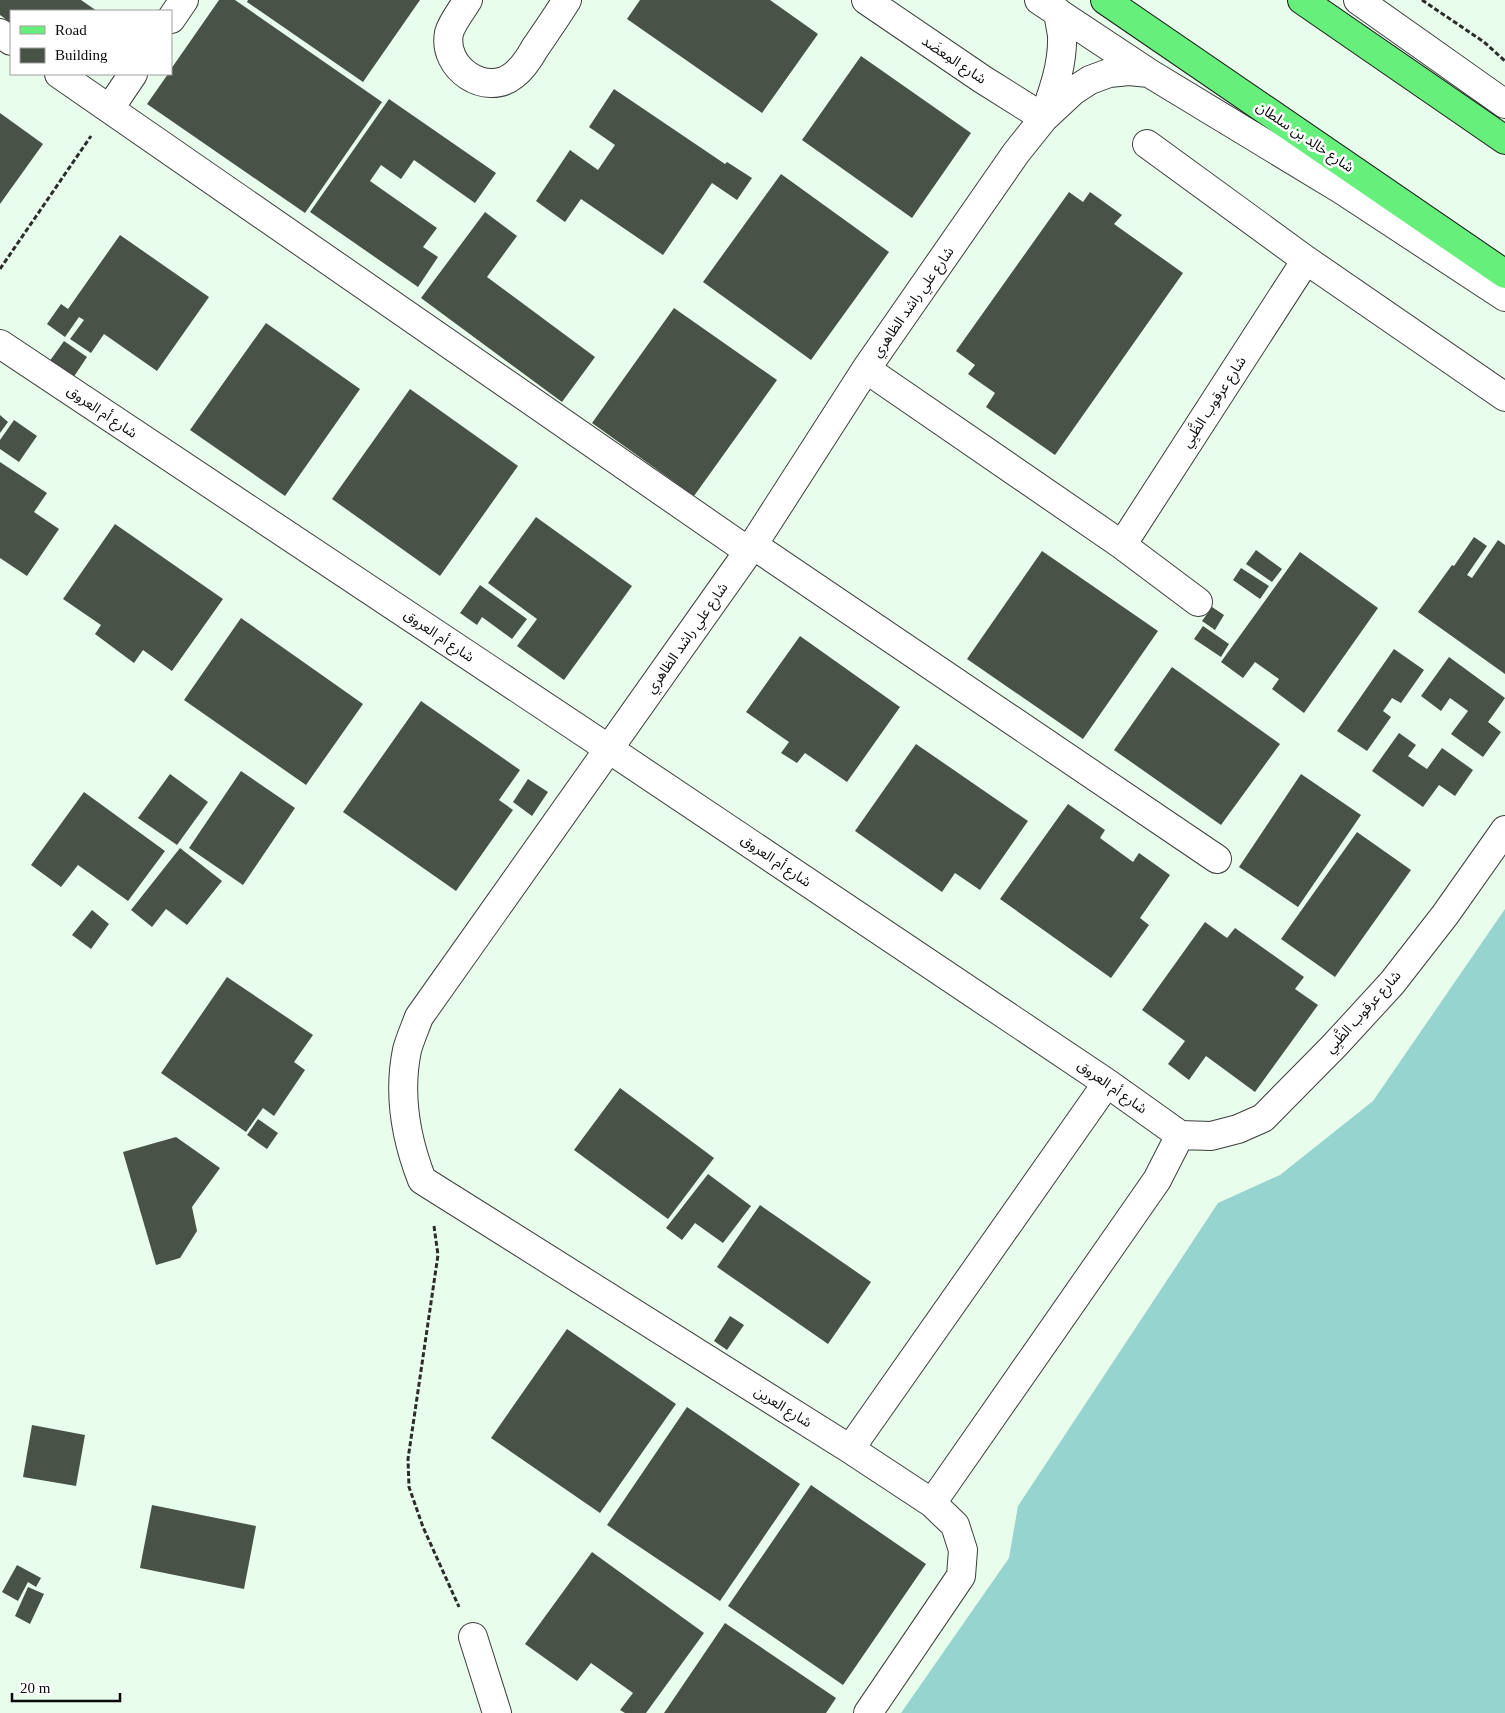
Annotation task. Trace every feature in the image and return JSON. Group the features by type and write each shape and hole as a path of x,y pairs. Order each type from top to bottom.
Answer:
{"main road":[{"name":"شارع خالِد بن سلطان","path":"1105,0 1505,274"},
{"path":"1302,0 1505,140"}],"street":[{"path":"172,18 184,0"},
{"path":"468,0 449,33 450,53 460,70 476,81 496,83 514,76 527,61 567,0"},
{"name":"شارع المِعضَد","path":"866,0 982,79 1044,118"},
{"path":"1358,0 1505,104"},
{"path":"1044,118 1056,82 1061,59 1062,35 1048,6"},
{"path":"1048,6 1149,73 1342,190 1505,297"},
{"path":"1044,118 1073,91 1090,80 1115,72 1149,73"},
{"path":"61,75 751,548 1217,858"},
{"path":"110,108 132,75"},
{"name":"شارع علي راشد الظاهري","path":"422,1180 406,1129 404,1084 408,1050 419,1017 751,548 866,369 1016,153 1044,118"},
{"path":"1147,144 1306,260 1505,397"},
{"name":"شارع عرقوب الظَّبِي","path":"1122,545 1306,260"},
{"name":"شارع أم العروق","path":"0,344 609,749 1107,1083 1180,1135"},
{"path":"866,369 1122,545 1198,602"},
{"name":"شارع عرقوب الظَّبِي","path":"1180,1135 1212,1136 1238,1129 1263,1118 1392,983 1445,915 1505,830"},
{"path":"850,1449 1107,1083"},
{"path":"932,1503 1157,1180 1180,1135"},
{"name":"شارع العرين","path":"422,1180 850,1449 932,1503 955,1526 964,1550 961,1576 868,1713"},
{"path":"473,1637 497,1713"}],"path":[{"path":"1422,0 1484,42 1505,61"},
{"path":"0,270 110,108"},
{"path":"422,1180 432,1217 438,1256 408,1459 409,1487 423,1527 473,1637"}],"shaded area":[{"path":"1505,909 1505,1713 901,1713 1009,1558 1018,1506 1218,1203 1280,1175 1373,1101"}],"building":[{"path":"0,0 81,0 96,10 10,10 10,22 0,15"},
{"path":"219,0 235,0 382,102 305,213 147,104 167,75 172,75 172,68"},
{"path":"248,0 420,0 363,82 247,2"},
{"path":"640,0 770,0 818,34 762,113 627,19"},
{"path":"861,56 971,133 912,218 802,140"},
{"path":"614,89 725,164 727,162 752,178 737,200 712,183 663,255 581,199 565,222 536,201 570,150 598,170 615,145 589,127"},
{"path":"389,99 496,173 475,203 414,160 401,179 381,165 370,181 437,228 423,247 438,257 418,287 310,212"},
{"path":"0,113 43,144 0,204"},
{"path":"781,174 889,252 811,360 703,282"},
{"path":"1069,192 1083,202 1090,192 1122,215 1114,224 1183,273 1055,455 986,407 995,393 968,374 975,365 956,351"},
{"path":"485,212 517,236 487,277 595,357 562,402 421,298"},
{"path":"120,235 209,297 157,371 104,334 91,353 70,339 84,320 79,317 65,337 47,324 61,304 68,309"},
{"path":"674,308 777,380 694,496 592,423"},
{"path":"266,323 360,389 285,496 190,430"},
{"path":"64,341 87,357 73,378 49,362"},
{"path":"410,389 518,466 440,576 332,499"},
{"path":"0,415 8,422 0,433"},
{"path":"14,420 37,436 19,462 0,449 0,440"},
{"path":"0,462 47,493 34,512 59,529 27,576 0,558"},
{"path":"536,517 632,586 564,680 517,646 537,619 488,583"},
{"path":"115,524 223,599 172,671 143,650 134,663 95,634 101,625 63,599"},
{"path":"1474,537 1487,546 1467,575 1472,578 1498,540 1505,545 1505,674 1418,612"},
{"path":"1256,550 1282,569 1272,582 1246,564"},
{"path":"1042,551 1158,631 1083,739 967,659"},
{"path":"1300,552 1378,608 1304,713 1272,689 1279,679 1255,662 1243,678 1221,662"},
{"path":"1241,568 1269,586 1260,599 1233,580"},
{"path":"480,585 527,619 512,639 482,617 477,625 460,613"},
{"path":"1212,607 1224,615 1215,630 1202,621"},
{"path":"241,618 363,704 306,785 184,700"},
{"path":"1203,626 1229,644 1221,657 1194,639"},
{"path":"800,636 900,707 847,782 805,753 797,763 781,753 789,742 746,712"},
{"path":"1394,649 1424,670 1401,703 1392,698 1383,711 1391,717 1367,751 1337,731"},
{"path":"1449,657 1505,698 1488,722 1501,732 1483,757 1451,734 1468,711 1450,698 1441,711 1421,696"},
{"path":"1172,667 1280,744 1221,825 1114,750"},
{"path":"421,701 520,770 499,800 513,810 456,891 343,812"},
{"path":"1399,733 1416,745 1408,756 1427,769 1442,748 1473,770 1455,796 1439,785 1423,807 1372,771"},
{"path":"916,744 1028,821 980,890 955,873 942,892 855,831"},
{"path":"241,771 295,808 243,885 189,848"},
{"path":"170,774 208,802 177,845 138,818"},
{"path":"1301,774 1361,815 1298,907 1239,867"},
{"path":"528,779 548,792 532,816 513,802"},
{"path":"84,792 165,851 128,901 78,865 61,887 31,865"},
{"path":"1068,804 1105,830 1100,838 1133,862 1139,853 1170,875 1140,918 1149,925 1111,978 1000,899"},
{"path":"1357,832 1411,870 1335,977 1281,939"},
{"path":"180,848 222,881 187,925 166,909 152,927 131,910"},
{"path":"92,910 109,924 91,949 72,935"},
{"path":"1205,922 1227,938 1235,928 1304,977 1295,989 1318,1005 1255,1092 1206,1056 1189,1080 1168,1064 1185,1041 1142,1010"},
{"path":"227,977 313,1035 294,1062 305,1070 274,1116 263,1108 246,1132 161,1073"},
{"path":"620,1088 714,1158 668,1219 574,1150"},
{"path":"258,1119 278,1133 267,1149 247,1135"},
{"path":"176,1137 220,1168 192,1207 197,1231 180,1258 156,1265 123,1152"},
{"path":"708,1174 751,1206 723,1243 695,1223 682,1240 666,1228"},
{"path":"760,1205 871,1282 828,1344 717,1267"},
{"path":"730,1316 744,1325 727,1350 714,1341"},
{"path":"567,1329 676,1404 600,1513 491,1438"},
{"path":"687,1407 800,1484 720,1601 607,1525"},
{"path":"32,1425 85,1435 76,1486 23,1477"},
{"path":"811,1485 926,1564 843,1685 728,1606"},
{"path":"152,1505 256,1526 244,1589 140,1568"},
{"path":"592,1552 704,1633 646,1713 625,1713 620,1710 633,1693 591,1663 577,1681 525,1644"},
{"path":"17,1565 41,1578 36,1587 28,1582 18,1601 2,1592"},
{"path":"28,1587 44,1594 30,1624 15,1616"},
{"path":"725,1623 836,1698 826,1713 664,1713"}]}
